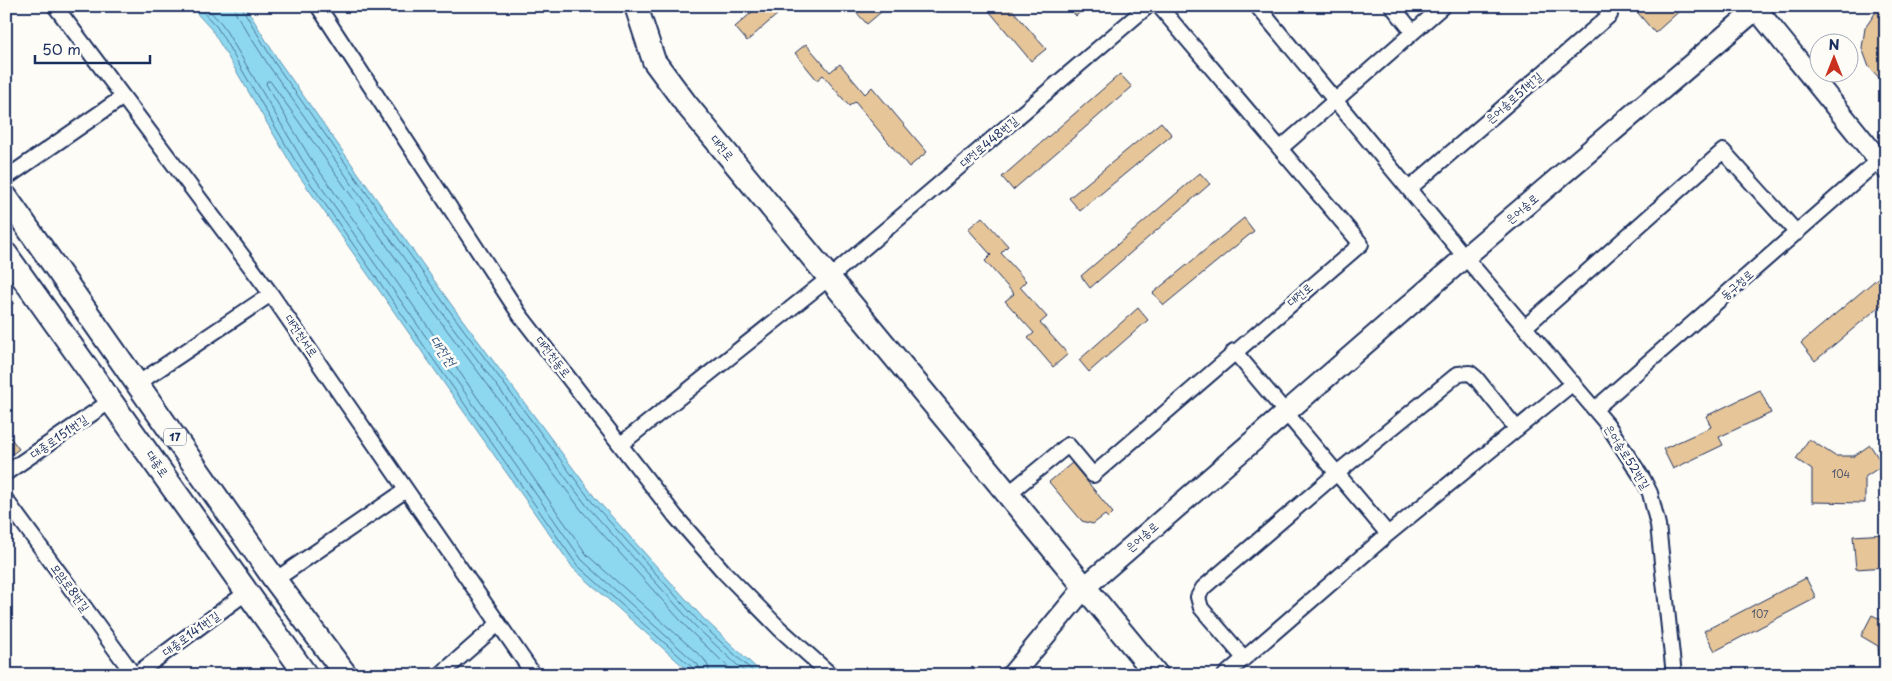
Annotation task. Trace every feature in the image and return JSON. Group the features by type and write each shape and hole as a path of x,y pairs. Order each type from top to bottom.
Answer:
{"main road":[{"name":"대전로","path":"636,6 654,61 686,104 1157,675"},
{"name":"동구청로","path":"1757,7 1882,164"},
{"name":"은어송로","path":"1012,675 1085,587 1285,412 1757,7"},
{"name":"17","path":"6,197 275,580 346,675"},
{"name":"대종로","path":"6,254 112,400 306,675"}],"street":[{"name":"대전천서로","path":"55,6 271,294 534,675"},
{"name":"대전천동로","path":"318,6 520,314 676,517 724,572 780,629 831,675"},
{"name":"대전로448번길","path":"829,278 1148,6"},
{"name":"대전로","path":"1008,494 1068,445 1092,475 1234,351 1361,244 1159,6"},
{"path":"1257,6 1465,257"},
{"path":"1392,6 1413,32"},
{"path":"1281,148 1443,6"},
{"name":"은어송로51번길","path":"1409,189 1610,14 1603,6"},
{"path":"6,178 123,98"},
{"path":"1525,327 1723,151 1797,233"},
{"name":"동구청로","path":"1595,409 1797,233 1882,164"},
{"name":"은어송로52번길","path":"1465,257 1595,409 1622,447 1650,493 1658,525 1665,577 1674,675"},
{"path":"620,444 829,278"},
{"path":"137,384 271,294"},
{"path":"1234,351 1388,534"},
{"path":"1244,658 1201,608 1198,597 1202,588 1337,473 1458,374 1470,373 1476,378 1517,430"},
{"path":"1225,675 1388,534 1573,383"},
{"name":"대종로151번길","path":"6,473 112,400"},
{"path":"275,580 406,490"},
{"name":"모암로8번길","path":"6,500 134,675"},
{"name":"대종로141번길","path":"134,675 247,592"},
{"path":"440,675 498,624"}],"water":[{"name":"대전천","path":"190,6 245,6 278,60 453,307 596,499 703,618 764,675 693,675 573,568 293,167 212,30"}],"building":[{"path":"759,6 787,6 747,41 735,27"},
{"path":"860,6 888,6 867,24 855,11"},
{"path":"985,6 1009,6 1046,49 1031,61"},
{"path":"1068,6 1087,6 1076,16"},
{"path":"1632,6 1685,6 1655,33"},
{"path":"1880,6 1886,6 1886,85 1869,67 1862,48 1865,28"},
{"path":"806,44 830,72 840,64 865,94 872,87 927,152 909,167 855,102 849,106 823,75 817,80 795,53"},
{"path":"1120,74 1132,87 1013,190 1002,177"},
{"path":"1161,122 1172,135 1080,211 1069,198"},
{"path":"1200,173 1210,184 1090,288 1081,276"},
{"path":"982,217 1008,246 1001,253 1026,281 1020,287 1047,317 1040,323 1068,354 1053,367 1028,338 1034,333 1005,301 1014,294 985,261 991,255 968,229"},
{"path":"1244,218 1254,231 1164,305 1153,293"},
{"path":"1886,271 1886,301 1815,361 1801,343"},
{"path":"6,292 14,303 6,309"},
{"path":"1138,308 1148,320 1089,372 1079,360"},
{"path":"1760,390 1771,413 1719,437 1723,445 1673,469 1663,449 1711,427 1706,416"},
{"path":"6,432 19,449 11,455 6,454"},
{"path":"1809,439 1835,456 1854,456 1870,445 1883,465 1865,477 1865,503 1812,502 1812,470 1796,459"},
{"path":"1072,463 1113,513 1108,518 1105,515 1093,524 1082,521 1049,482"},
{"path":"1886,534 1886,567 1856,569 1853,536"},
{"path":"1806,578 1816,598 1715,651 1704,631"},
{"path":"1872,615 1886,622 1886,675 1880,675 1878,646 1861,636"}]}
